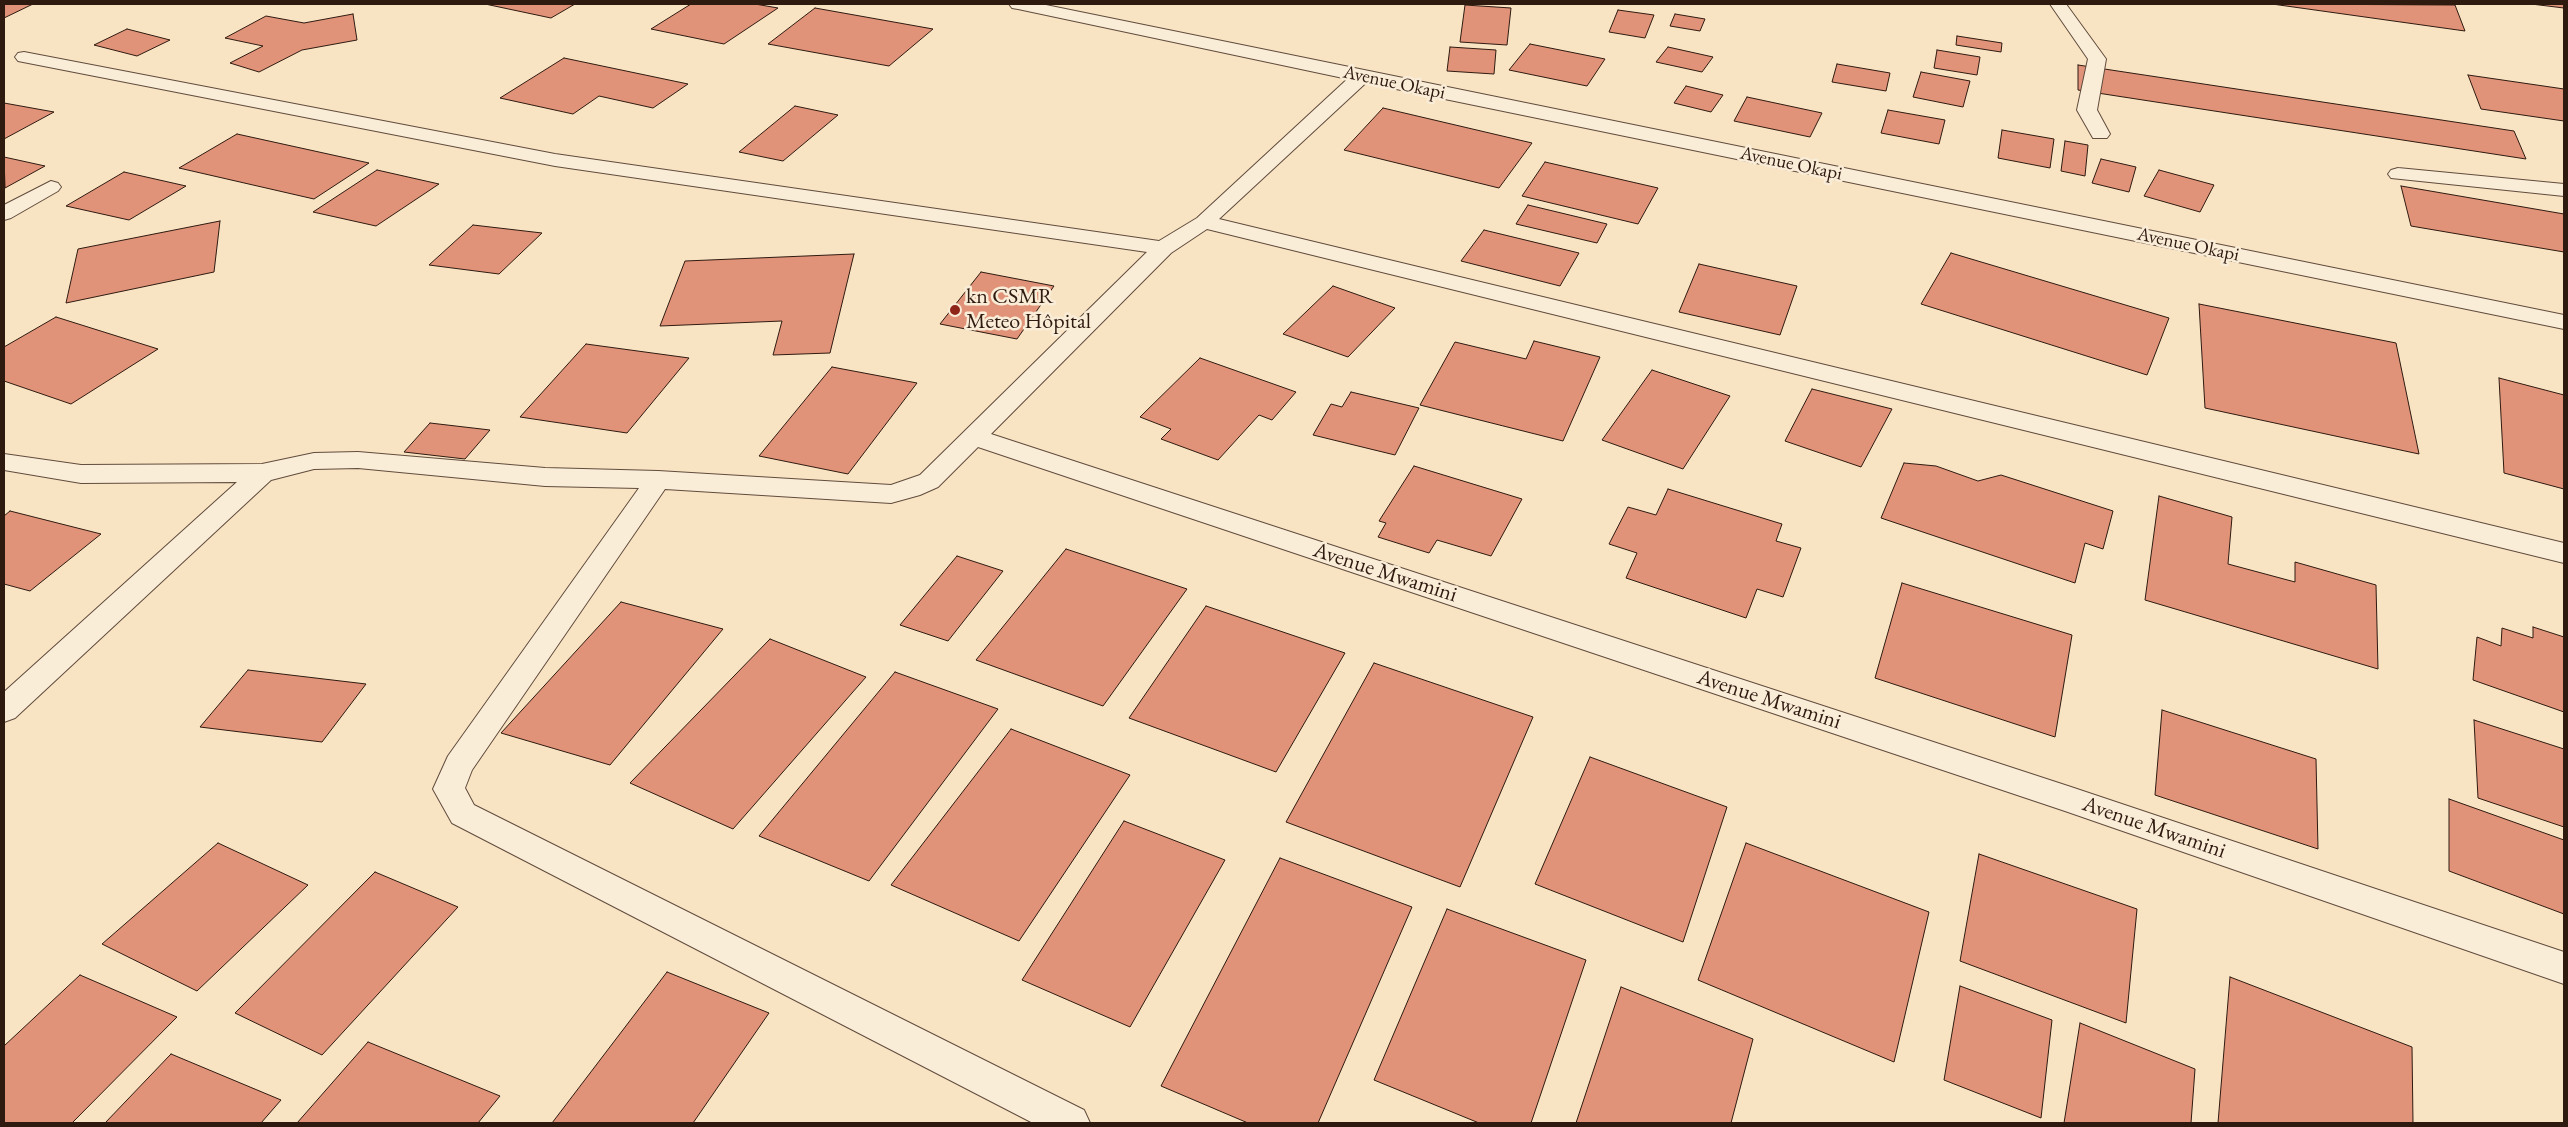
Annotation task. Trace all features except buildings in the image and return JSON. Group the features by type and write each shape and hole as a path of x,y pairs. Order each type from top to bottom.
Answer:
{"street":[{"name":"Avenue Okapi","path":"1018,4 2564,322"},
{"path":"2058,4 2097,59 2087,110 2100,134"},
{"path":"24,57 555,160 1163,248"},
{"path":"4,462 81,474 262,473 314,462 358,460 545,476 658,480 891,494 911,489 929,481 1163,248 1204,222 1362,76"},
{"path":"2398,174 2564,190"},
{"path":"4,214 51,187"},
{"path":"1204,222 2564,553"},
{"name":"Avenue Mwamini","path":"973,436 2071,800 2564,968"},
{"path":"4,710 262,473"},
{"path":"658,480 459,765 449,789 463,814 1071,1123"}],"place":[{"name":"kn CSMR Meteo Hôpital","path":"955,310"}]}
